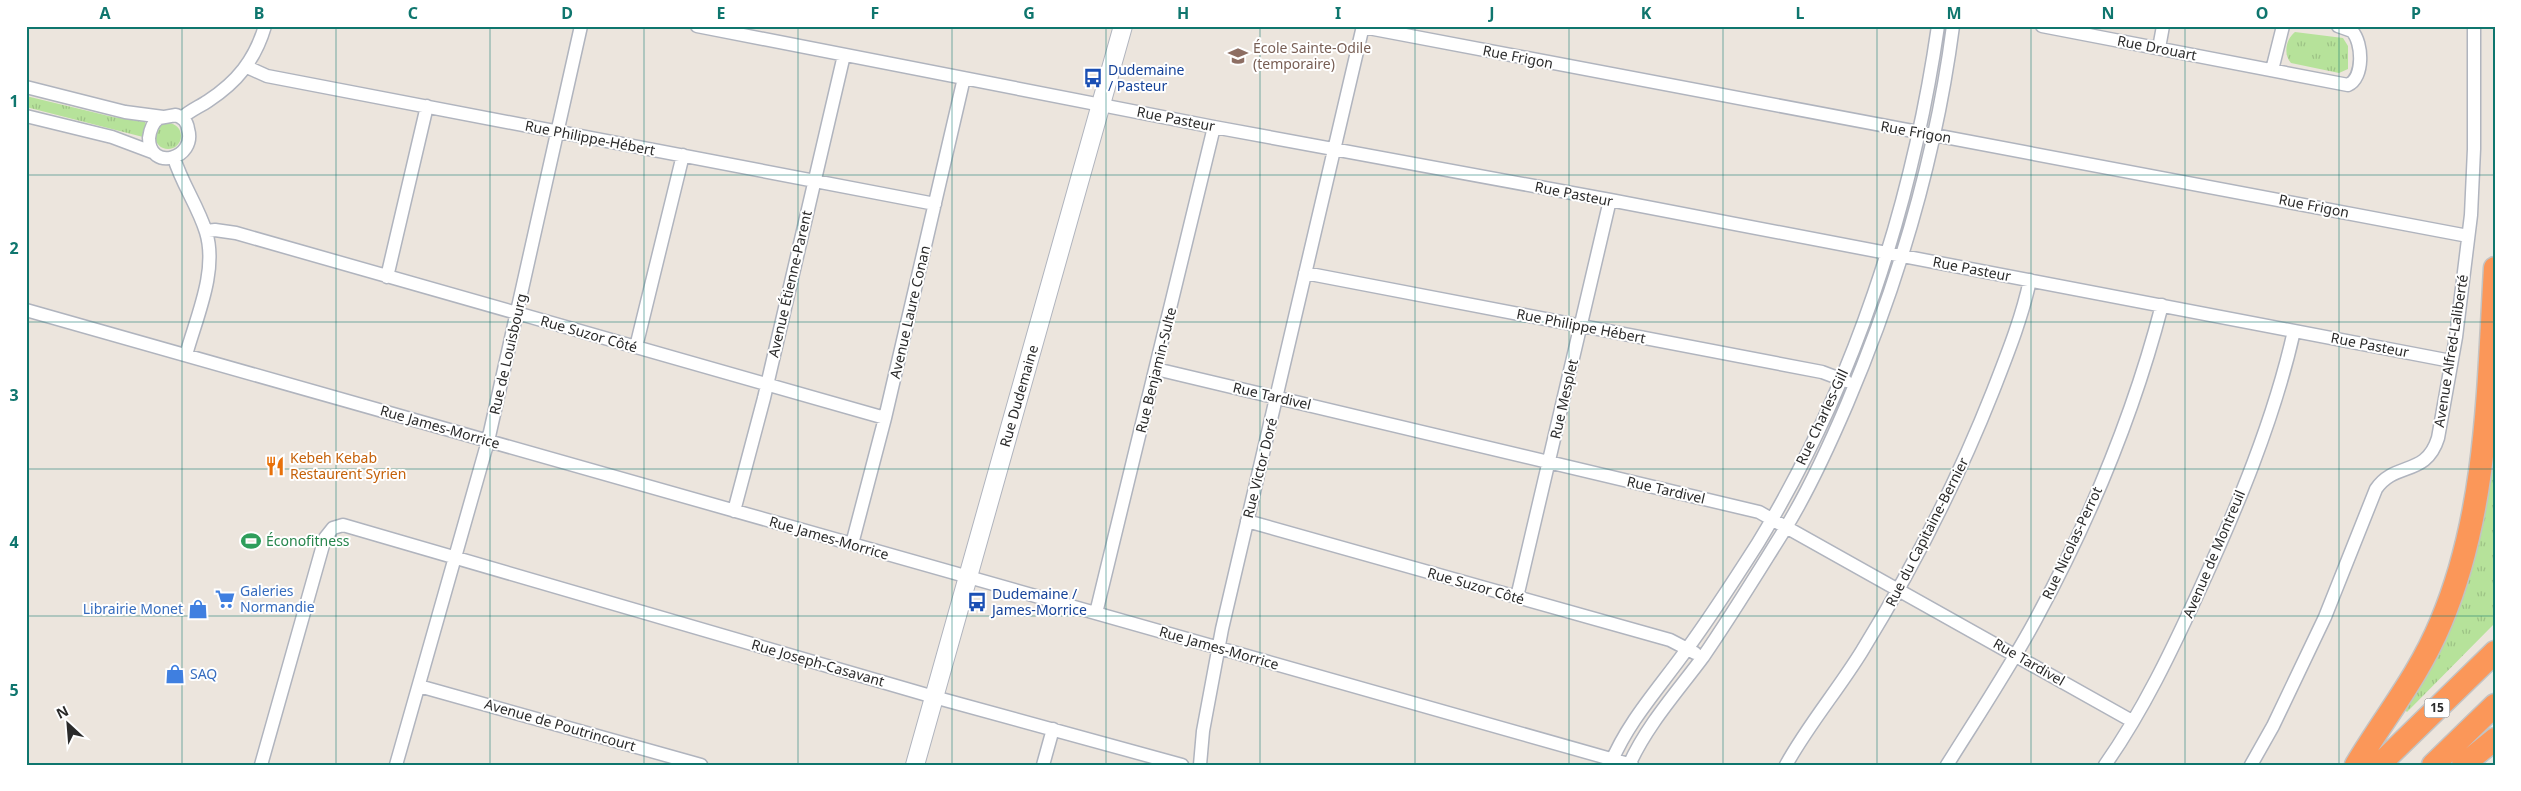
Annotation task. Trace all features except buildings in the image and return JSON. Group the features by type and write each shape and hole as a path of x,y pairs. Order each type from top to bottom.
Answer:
{"highway":[{"path":"2356,765 2402,698 2421,664 2441,623 2462,564 2474,513 2484,438 2495,268"},
{"name":"15","path":"2379,765 2495,652"},
{"path":"2433,765 2495,705"},
{"path":"2463,765 2495,739"}],"street":[{"path":"182,118 225,89 246,68 257,50 265,26"},
{"name":"Rue de Louisbourg","path":"396,765 488,441 559,132 581,26"},
{"name":"Rue Pasteur","path":"697,26 1214,127 1610,200 2451,361"},
{"name":"Rue Dudemaine","path":"915,765 1123,26"},
{"name":"Rue Charles-Gill","path":"1611,762 1630,724 1688,648 1733,582 1772,518 1809,446 1840,378 1887,253 1919,132 1938,26"},
{"name":"Rue Charles-Gill","path":"1630,764 1646,734 1702,657 1787,526 1833,436 1855,385 1901,256 1934,135 1953,26"},
{"name":"Rue Drouart","path":"2042,26 2342,85 2353,82 2358,75 2358,39 2350,29 2338,26"},
{"path":"2159,48 2163,26"},
{"path":"2272,70 2283,26"},
{"name":"Avenue Alfred-Laliberté","path":"2251,765 2273,726 2325,618 2376,489 2388,476 2424,461 2433,451 2443,417 2468,236 2474,149 2474,26"},
{"name":"Rue Frigon","path":"1363,27 2468,236"},
{"name":"Rue Victor Doré","path":"1200,765 1206,714 1247,521 1363,27"},
{"name":"Avenue Étienne-Parent","path":"734,511 766,385 844,55"},
{"name":"Rue Philippe-Hébert","path":"246,68 267,76 935,204"},
{"name":"Avenue Laure Conan","path":"852,544 885,418 964,78"},
{"path":"26,87 125,112 163,117"},
{"path":"387,277 427,106"},
{"path":"26,116 121,140 152,152 162,159 174,158 184,151 188,140 188,127 182,118 171,115 156,121 151,129 149,140 152,152"},
{"name":"Rue Benjamin-Sulte","path":"1096,613 1214,127"},
{"path":"636,348 683,155"},
{"path":"174,158 181,180 206,231 209,253 206,282 186,356"},
{"name":"Rue Mesplet","path":"1517,597 1610,200"},
{"name":"Rue Suzor Côté","path":"206,231 215,230 236,233 885,418"},
{"name":"Rue Philippe Hébert","path":"1305,273 1822,372 1855,385"},
{"name":"Rue du Capitaine-Bernier","path":"1786,765 1847,675 1899,589 1944,504 1981,421 2009,348 2030,280"},
{"name":"Rue Nicolas-Perrot","path":"1947,765 2016,654 2054,585 2109,463 2162,305"},
{"name":"Rue James-Morrice","path":"26,310 1219,648 1611,762 1630,764"},
{"name":"Avenue de Montreuil","path":"2105,765 2132,721 2180,632 2230,520 2276,394 2294,331"},
{"name":"Rue Tardivel","path":"1156,369 1754,510 1787,526 2132,721"},
{"name":"Rue Suzor Côté","path":"1247,521 1670,640 1702,657"},
{"name":"Rue Joseph-Casavant","path":"261,765 329,531 336,526 347,526 934,697 1182,765"},
{"name":"Avenue de Poutrincourt","path":"419,686 701,765"},
{"path":"1043,765 1053,729"}],"green space":[{"path":"2295,32 2343,38 2348,46 2348,69 2339,73 2291,63 2286,51 2289,39"},
{"path":"26,96 113,117 145,122 143,137 26,107"},
{"path":"168,123 177,127 181,136 177,145 168,149 159,145 155,136 159,127"},
{"path":"2495,337 2495,623 2407,712 2401,706 2449,618"}],"place":[{"name":"École Sainte-Odile (temporaire)","path":"1238,56"},
{"name":"Dudemaine / Pasteur","path":"1093,78"},
{"name":"Kebeh Kebab Restaurent Syrien","path":"275,466"},
{"name":"Éconofitness","path":"251,541"},
{"name":"Galeries Normandie","path":"225,599"},
{"name":"Dudemaine / James-Morrice","path":"977,602"},
{"name":"Librairie Monet","path":"198,609"},
{"name":"SAQ","path":"175,674"}]}
